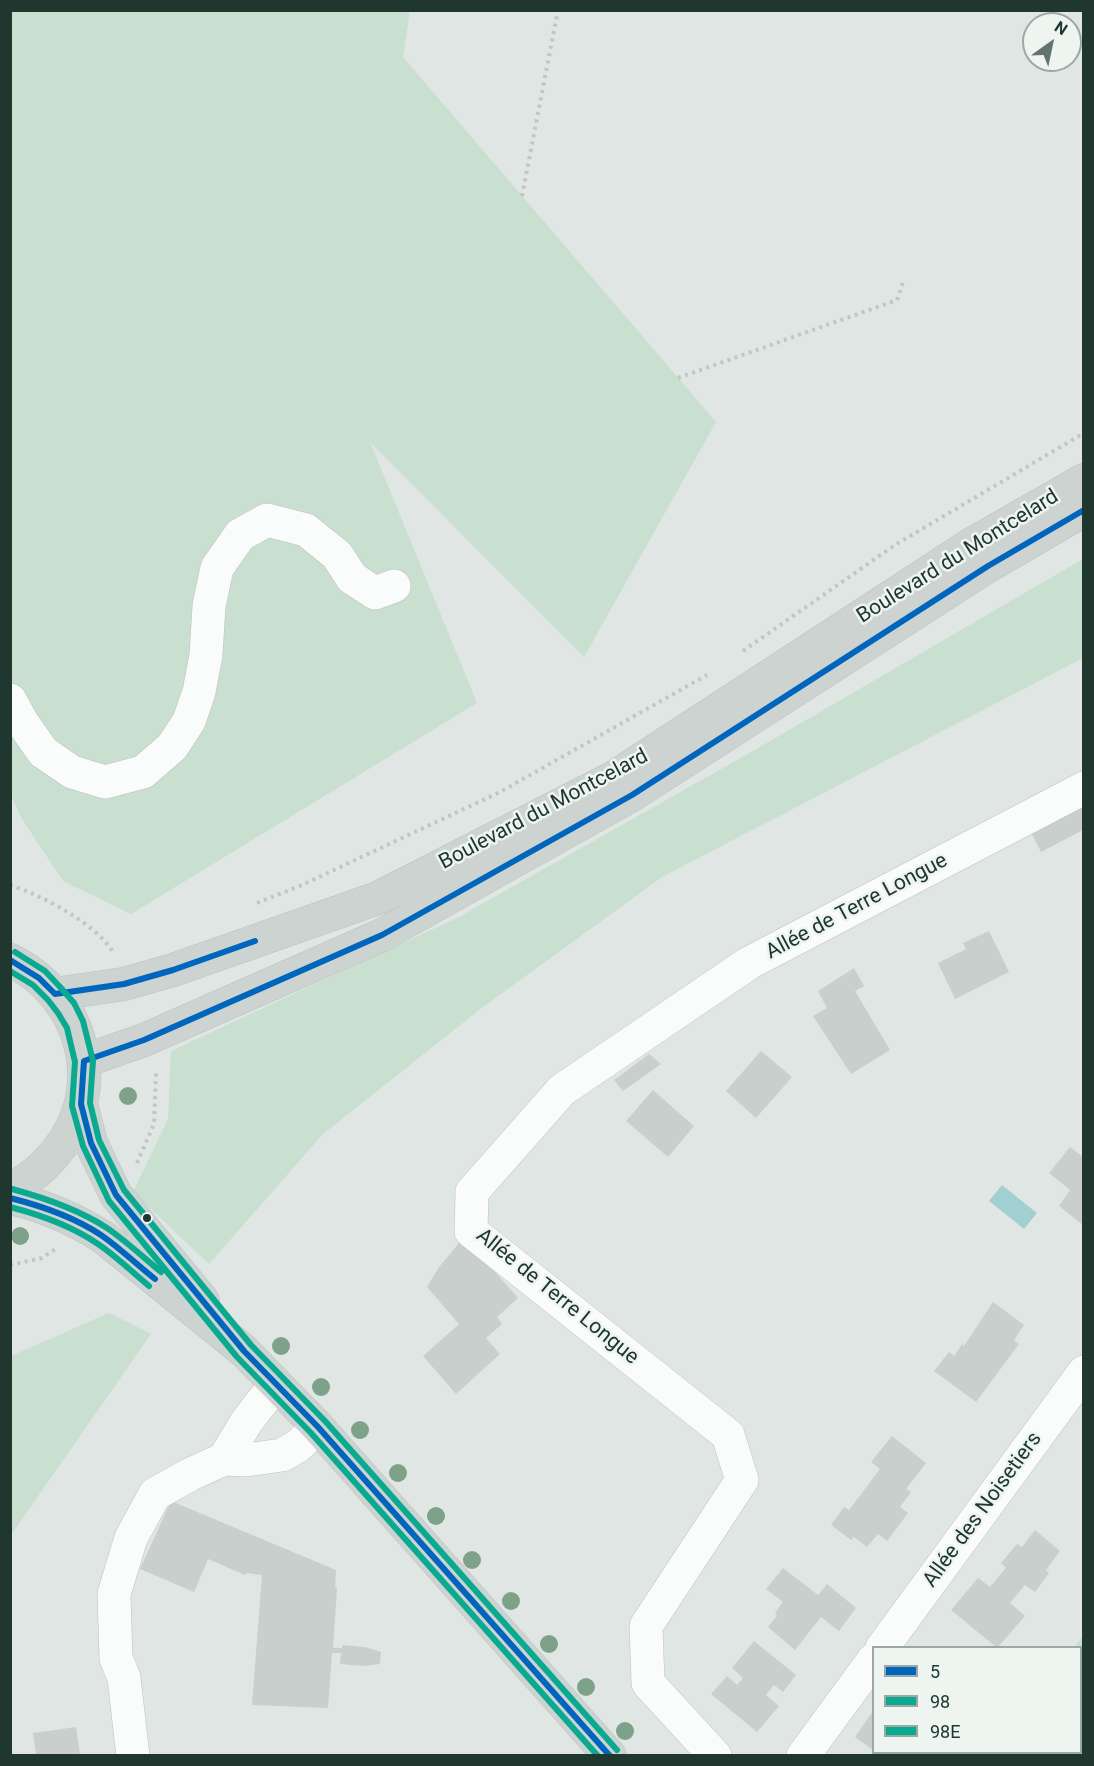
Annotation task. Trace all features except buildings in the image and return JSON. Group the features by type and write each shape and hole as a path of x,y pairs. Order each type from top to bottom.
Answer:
{"main road":[{"name":"Boulevard du Montcelard","path":"55,994 124,984 173,970 378,898 613,778 972,544 1083,480"},
{"name":"Boulevard du Montcelard","path":"84,1061 144,1040 382,935 632,795 988,566 1083,510"},
{"path":"10,1188 33,1175 64,1143 81,1104 84,1061 75,1025 66,1008 39,978 14,956"},
{"path":"81,1104 91,1143 116,1195 244,1352"},
{"path":"10,1198 86,1226 103,1237 244,1352 318,1427 609,1755"}],"street":[{"path":"10,700 43,752 72,772 105,782 143,772 172,747 189,721 199,692 206,655 209,606 217,568 240,535 267,520 306,530 337,555 352,578 375,593 394,586"},
{"name":"Allée de Terre Longue","path":"715,1755 648,1683 646,1626 742,1480 728,1435 471,1231 472,1192 562,1090 749,963 1083,788"},
{"name":"Allée des Noisetiers","path":"883,1646 1083,1372"},
{"path":"224,1459 247,1421 276,1384"},
{"path":"133,1755 124,1678 116,1658 114,1594 131,1538 155,1494 224,1459 246,1460 282,1455 298,1446 318,1427"},
{"path":"802,1755 872,1660"}],"path":[{"path":"522,196 558,10"},
{"path":"678,378 897,300 903,282"},
{"path":"738,654 895,545 1083,433"},
{"path":"246,907 302,885 500,792 708,674"},
{"path":"10,885 39,896 78,918 113,950 115,956"},
{"path":"132,1173 154,1124 156,1074 154,1067"},
{"path":"10,1265 42,1258 62,1246"}],"green space":[{"path":"11,11 410,11 403,57 716,422 584,657 370,442 477,703 131,914 63,881 22,819 11,796"},
{"path":"1083,559 1083,658 662,877 483,1007 323,1134 209,1264 133,1192 168,1119 171,1051 459,917 753,751"},
{"path":"109,1313 151,1334 11,1535 11,1356"},
{"path":"1082,1637 1083,1755 995,1755 1082,1754 1082,1646 1076,1646"}],"water":[{"path":"1002,1185 1037,1213 1024,1229 989,1201"}],"transit line":[{"name":"5","path":"610,1756 318,1427 244,1351 116,1195 91,1143 81,1104 84,1061 144,1040 382,935 632,795 988,566 1084,510"},
{"name":"5","path":"10,960 39,978 55,994 124,984 173,970 255,941"},
{"name":"98E","path":"15,952 45,971 74,1003 83,1021 93,1061 90,1103 99,1140 124,1190 251,1345 325,1421 617,1750"},
{"name":"98","path":"10,971 33,985 48,1000 67,1028 75,1062 72,1106 83,1146 109,1201 237,1357 311,1433 598,1756"},
{"name":"98E","path":"12,1189 61,1205 96,1221 121,1238 161,1272"},
{"name":"5","path":"10,1198 57,1213 91,1229 115,1245 155,1279"},
{"name":"98","path":"10,1207 78,1232 111,1254 149,1286"}]}
